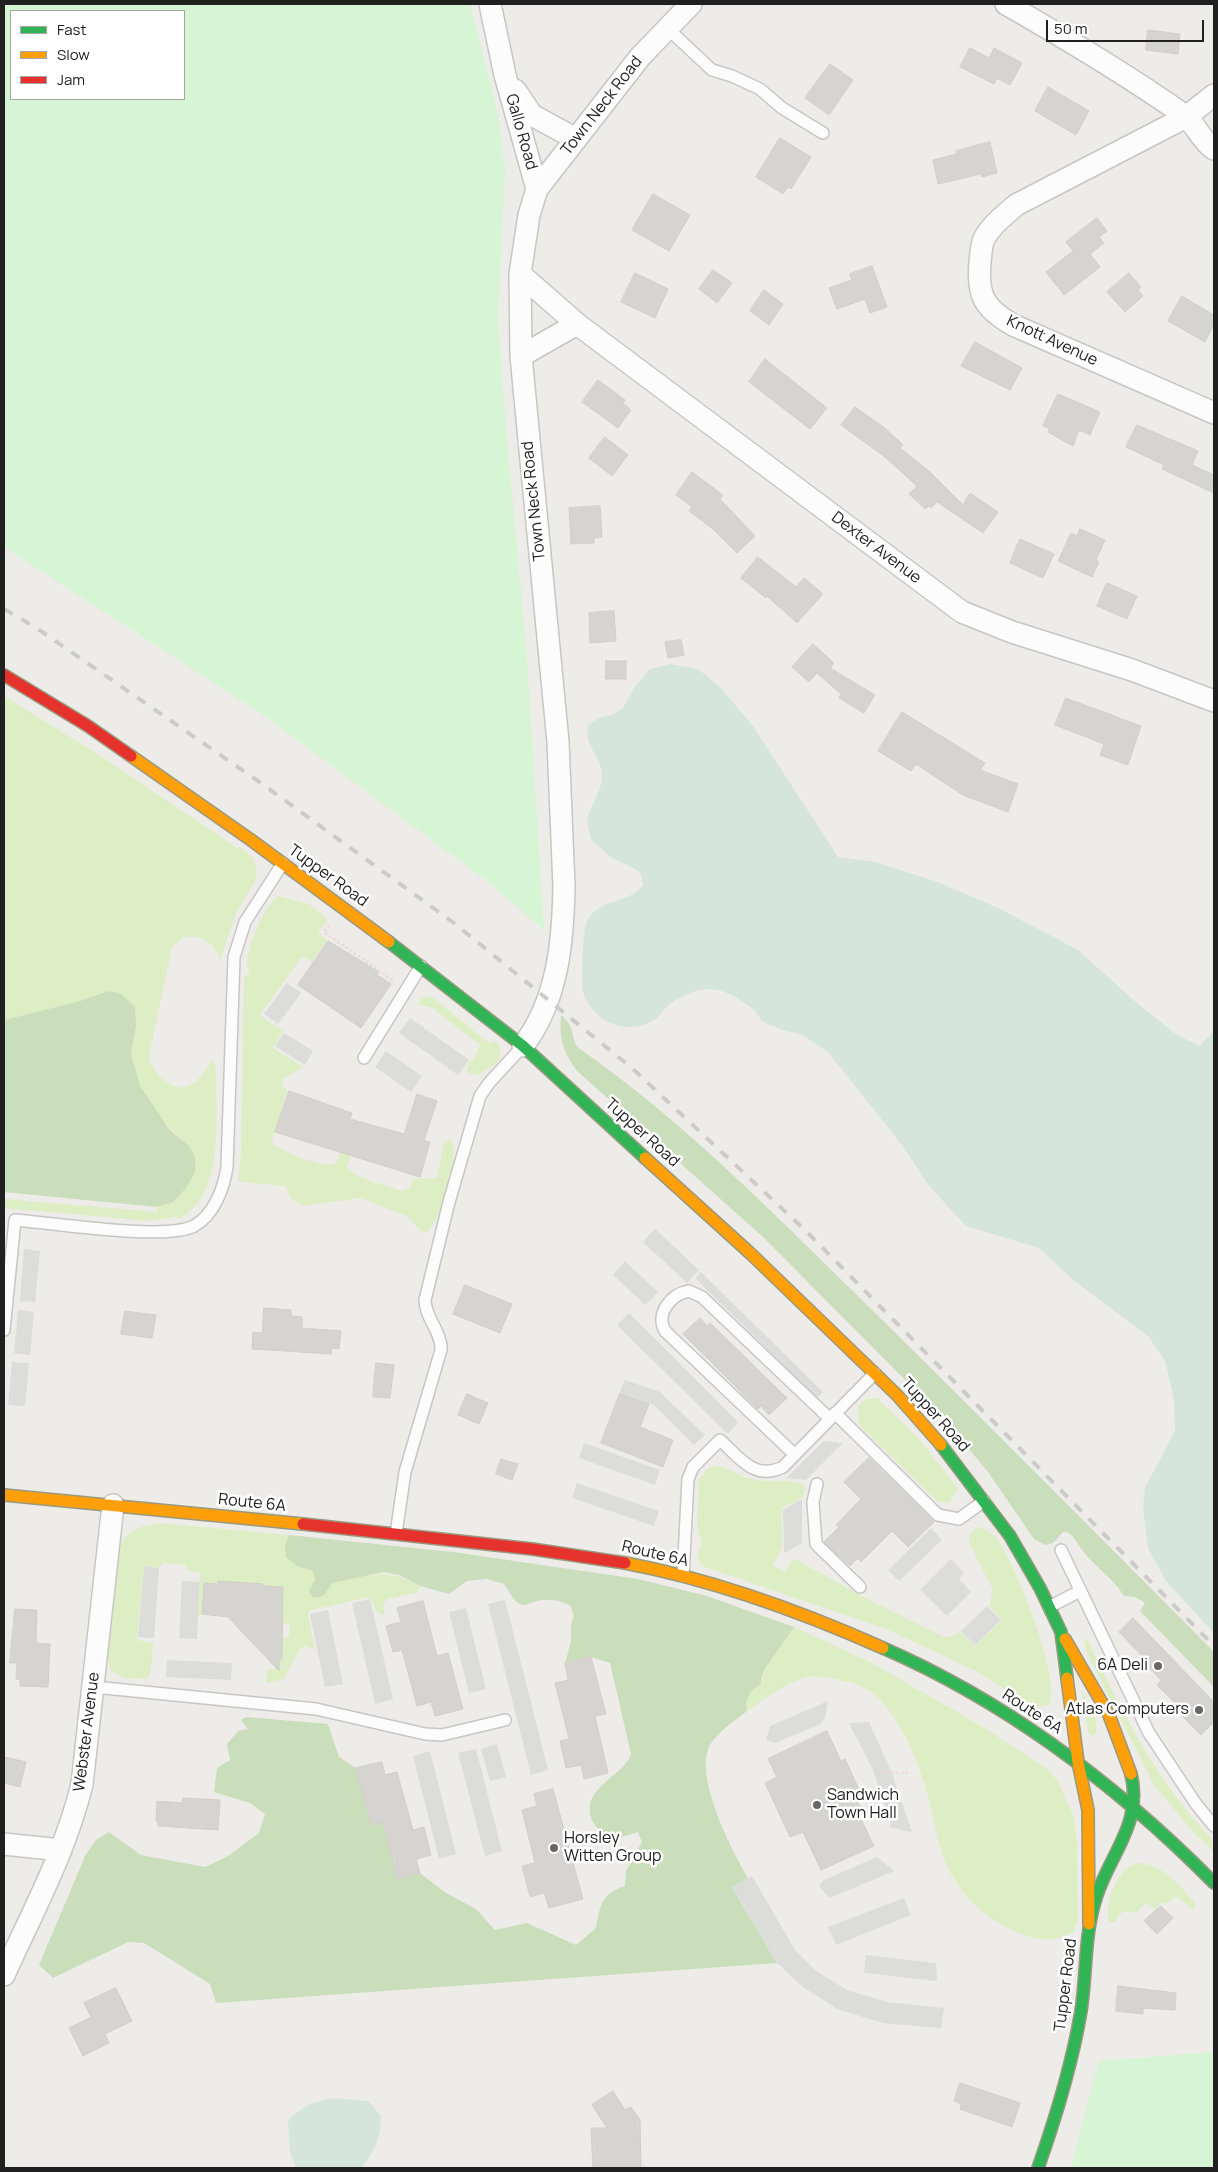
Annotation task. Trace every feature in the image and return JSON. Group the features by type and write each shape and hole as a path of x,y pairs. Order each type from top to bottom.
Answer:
{"main road":[{"name":"Tupper Road","path":"4,675 148,767 283,863 421,966 523,1046 751,1254 874,1373 927,1428 985,1500 1020,1553 1061,1632 1078,1762 1088,1810 1089,1924 1085,1983 1076,2042 1059,2105 1038,2168"},
{"name":"Route 6A","path":"4,1495 396,1534 586,1556 683,1576 829,1624 900,1656 1004,1713 1078,1762 1134,1809 1214,1883"},
{"path":"1061,1632 1095,1689 1126,1756 1132,1776 1134,1809"},
{"name":"Tupper Road","path":"1089,1924 1107,1868 1122,1841 1134,1809"}],"street":[{"name":"Gallo Road","path":"490,4 505,75 537,189"},
{"name":"Town Neck Road","path":"523,1046 546,1010 556,976 563,917 564,886 558,742 521,356 520,274 529,215 537,189 640,57 690,4"},
{"path":"1006,4 1089,52 1186,117 1208,145 1214,149"},
{"name":"Gallo Road","path":"505,75 532,115 576,139"},
{"name":"Knott Avenue","path":"1214,95 1186,117 1016,205 992,226 983,241 978,279 983,300 994,314 1013,325 1214,413"},
{"name":"Dexter Avenue","path":"520,274 577,324 962,612 1012,632 1132,670 1214,701"},
{"path":"521,356 577,324"},
{"name":"Webster Avenue","path":"4,1974 61,1850 77,1808 82,1784 94,1687 113,1505"},
{"path":"4,1844 61,1850"}],"lane":[{"path":"667,28 712,70 732,76 760,90 782,108 823,133"},
{"path":"4,1330 10,1220 169,1233 195,1225 212,1208 224,1182 227,1168 234,957 245,922 283,863"},
{"path":"364,1058 421,966"},
{"path":"396,1534 405,1472 440,1350 440,1339 425,1310 425,1300 449,1202 480,1096 523,1046"},
{"path":"795,1455 665,1331 661,1320 662,1313 677,1295 689,1291 702,1297 938,1515 959,1519 985,1500"},
{"path":"683,1576 688,1479 692,1467 720,1440 752,1469 768,1473 783,1467 874,1373"},
{"path":"817,1484 813,1502 816,1544 860,1587"},
{"path":"1061,1550 1150,1733 1196,1804 1214,1826"},
{"path":"1049,1607 1080,1590"},
{"path":"94,1687 316,1709 425,1734 442,1735 505,1720"}],"path":[{"path":"333,918 324,932 395,982"},
{"path":"881,1773 908,1773"}],"shaded area":[{"path":"670,664 698,669 719,686 753,726 838,857 875,862 938,882 998,908 1078,950 1138,1004 1177,1035 1200,1046 1214,1031 1214,1633 1166,1581 1148,1548 1143,1507 1145,1488 1175,1431 1174,1400 1165,1361 1149,1337 1072,1279 1039,1248 966,1226 929,1186 902,1145 827,1051 800,1034 782,1030 761,1021 755,1011 747,1004 722,991 713,989 696,991 679,998 654,1020 647,1024 632,1027 624,1027 603,1019 586,1000 582,987 582,976 587,921 599,908 630,895 643,885 641,874 637,870 612,858 591,840 588,819 600,789 602,772 598,759 588,740 588,725 601,717 612,715 623,708 634,688 650,669"},
{"path":"287,983 301,993 278,1024 264,1014"},
{"path":"410,1018 469,1060 458,1075 399,1033"},
{"path":"284,1033 313,1051 305,1065 275,1046"},
{"path":"386,1051 422,1076 411,1092 375,1067"},
{"path":"655,1229 699,1270 687,1283 643,1242"},
{"path":"24,1249 40,1251 35,1302 20,1301"},
{"path":"625,1261 658,1292 645,1305 613,1275"},
{"path":"701,1272 823,1392 817,1398 695,1278"},
{"path":"18,1310 34,1312 30,1355 14,1353"},
{"path":"629,1313 738,1422 728,1434 617,1325"},
{"path":"12,1362 29,1363 25,1406 8,1405"},
{"path":"625,1380 660,1392 705,1435 694,1445 654,1405 620,1392"},
{"path":"824,1441 843,1443 806,1480 786,1478"},
{"path":"584,1443 660,1470 655,1485 579,1458"},
{"path":"577,1483 659,1511 654,1526 572,1498"},
{"path":"802,1499 802,1543 784,1553 783,1510"},
{"path":"931,1528 942,1540 899,1581 888,1570"},
{"path":"951,1559 964,1573 959,1579 971,1592 947,1616 920,1590"},
{"path":"144,1566 159,1568 154,1638 138,1637"},
{"path":"182,1581 200,1582 197,1639 179,1638"},
{"path":"370,1599 393,1699 375,1704 352,1603"},
{"path":"505,1600 548,1770 531,1775 488,1604"},
{"path":"987,1606 1001,1620 975,1645 961,1631"},
{"path":"466,1608 486,1689 469,1693 449,1612"},
{"path":"328,1610 343,1684 325,1687 310,1614"},
{"path":"167,1660 232,1663 231,1680 166,1677"},
{"path":"828,1701 825,1718 821,1724 775,1743 766,1740 770,1726"},
{"path":"869,1722 891,1771 912,1832 892,1828 873,1770 849,1723"},
{"path":"497,1744 506,1777 490,1781 481,1749"},
{"path":"476,1749 502,1851 485,1856 458,1753"},
{"path":"430,1751 456,1854 439,1859 413,1756"},
{"path":"877,1857 894,1871 830,1898 819,1886 824,1880"},
{"path":"752,1876 795,1950 816,1971 847,1990 887,2002 944,2008 941,2028 883,2023 837,2009 803,1987 777,1963 732,1886"},
{"path":"904,1898 911,1915 836,1945 828,1927"},
{"path":"866,1955 936,1963 937,1981 864,1973"},
{"path":"336,2098 368,2101 381,2116 380,2131 370,2156 361,2168 296,2168 290,2152 288,2120 310,2104"}],"green space":[{"path":"4,4 470,4 498,113 505,171 498,317 505,419 527,659 544,930 483,878 265,716 4,547"},
{"path":"4,696 99,755 237,848 240,847 253,858 257,871 255,881 235,915 220,961 212,945 197,937 184,937 172,947 149,1056 153,1068 165,1081 182,1088 196,1082 213,1060 216,1066 215,1152 211,1173 204,1192 194,1208 178,1219 174,1217 149,1221 4,1208 4,1199 157,1212 157,1207 169,1203 183,1191 188,1176 189,1146 160,1117 136,1078 132,1065 131,1050 136,1026 108,991 80,1001 4,1020"},
{"path":"278,896 309,904 328,920 318,933 327,940 312,961 302,957 261,1013 263,1018 283,1031 273,1048 303,1067 283,1079 282,1084 287,1091 272,1141 273,1145 305,1159 323,1164 336,1162 343,1146 353,1149 347,1167 352,1172 365,1179 402,1191 410,1188 413,1179 437,1178 444,1143 450,1138 454,1158 449,1187 438,1215 426,1233 419,1229 407,1216 360,1198 302,1206 290,1197 285,1186 241,1182 238,1180 241,1154 244,977 249,973 247,962 258,926 267,909"},
{"path":"108,991 120,993 135,1007 136,1026 131,1054 140,1086 169,1129 189,1146 195,1157 195,1172 186,1188 173,1202 157,1207 4,1192 4,1020 80,1001"},
{"path":"429,996 490,1044 494,1041 499,1045 500,1057 498,1061 477,1076 467,1072 468,1062 473,1060 480,1045 432,1008 418,1004 422,998"},
{"path":"561,1015 570,1025 575,1042 580,1049 654,1105 759,1199 948,1385 1214,1652 1214,1687 1140,1611 1145,1603 1135,1597 1124,1596 1070,1534 1063,1532 1053,1543 1045,1545 1034,1539 988,1472 942,1417 763,1237 577,1071 568,1057 561,1038"},
{"path":"877,1398 917,1437 958,1488 949,1503 938,1502 860,1426 858,1407 866,1399"},
{"path":"718,1466 751,1479 791,1481 804,1484 803,1498 782,1508 782,1547 773,1565 785,1572 792,1560 795,1559 871,1601 942,1636 950,1637 960,1632 975,1646 1002,1620 989,1606 993,1590 969,1543 971,1534 978,1527 991,1533 1005,1551 1043,1647 1049,1671 1051,1691 1049,1704 1043,1707 1030,1706 978,1672 886,1629 702,1566 697,1556 702,1544 697,1527 699,1479 710,1467"},
{"path":"160,1523 289,1535 297,1566 313,1571 323,1596 332,1583 377,1574 396,1576 420,1586 418,1592 387,1599 383,1605 385,1616 376,1611 372,1600 368,1597 309,1611 308,1615 315,1649 304,1646 299,1650 284,1679 266,1683 267,1669 279,1669 282,1637 289,1637 290,1624 282,1623 263,1584 204,1583 202,1614 198,1616 200,1572 188,1571 185,1565 164,1563 159,1568 144,1566 137,1640 153,1643 151,1671 147,1679 124,1678 110,1669 108,1659 119,1551 121,1544 133,1531"},
{"path":"289,1535 453,1552 638,1579 707,1596 794,1627 764,1670 760,1685 749,1695 747,1711 717,1735 710,1745 706,1758 710,1793 717,1813 724,1832 748,1878 732,1887 777,1963 216,2003 210,1984 144,1943 128,1942 53,1978 39,1965 86,1854 96,1840 109,1832 141,1855 205,1867 228,1856 259,1833 265,1814 250,1803 214,1792 217,1768 230,1760 227,1744 238,1731 248,1729 241,1720 246,1717 328,1724 339,1757 356,1768 371,1825 383,1822 397,1879 420,1873 446,1893 476,1909 495,1930 527,1923 576,1945 596,1928 601,1906 607,1896 611,1892 625,1886 626,1871 642,1842 638,1832 618,1838 602,1834 594,1824 590,1806 598,1790 627,1762 631,1754 610,1663 591,1657 565,1663 571,1641 571,1624 574,1616 570,1605 558,1601 542,1600 521,1605 504,1584 487,1579 467,1581 449,1594 420,1586 399,1575 383,1572 333,1583 323,1596 313,1598 309,1591 315,1580 313,1571 297,1566 286,1557 285,1545"},
{"path":"794,1627 870,1662 983,1727 1047,1769 1057,1780 1074,1817 1077,1848 1078,1920 1074,1931 1053,1939 1039,1939 1024,1935 998,1923 981,1911 960,1888 948,1869 944,1858 924,1782 914,1755 900,1726 891,1713 870,1692 858,1685 847,1682 823,1677 806,1677 780,1689 747,1711 747,1701 750,1693 763,1680 764,1670"},
{"path":"1083,1638 1088,1641 1128,1721 1159,1772 1194,1819 1214,1841 1214,1852 1193,1832 1154,1785 1087,1653"},
{"path":"1081,1689 1096,1719 1096,1734 1092,1736 1088,1732"},
{"path":"1138,1863 1155,1867 1170,1877 1195,1903 1195,1911 1176,1896 1166,1904 1161,1902 1155,1910 1147,1902 1136,1913 1125,1911 1119,1915 1115,1922 1109,1922 1109,1905 1114,1887 1118,1879 1130,1866"},
{"path":"1214,2052 1214,2168 1071,2168 1099,2061"}],"building":[{"path":"1148,30 1180,34 1178,54 1146,50"},
{"path":"970,48 989,58 994,48 1022,63 1010,85 997,78 994,84 960,67"},
{"path":"830,64 853,80 829,115 805,98"},
{"path":"1048,87 1089,111 1076,135 1035,111"},
{"path":"780,138 811,157 791,189 788,187 783,194 756,177"},
{"path":"990,142 997,173 982,177 981,174 938,184 933,160 957,154 956,151"},
{"path":"653,194 690,215 669,251 632,230"},
{"path":"1097,218 1107,231 1099,237 1104,243 1090,254 1100,267 1064,295 1046,272 1073,251 1066,242"},
{"path":"872,266 887,307 870,313 865,299 837,309 829,288 852,280 850,274"},
{"path":"713,270 732,283 717,303 699,289"},
{"path":"635,273 668,289 655,318 621,302"},
{"path":"1129,273 1141,287 1138,290 1143,296 1125,312 1107,292"},
{"path":"764,290 783,304 769,325 750,311"},
{"path":"1182,296 1214,315 1214,324 1205,342 1168,321"},
{"path":"975,342 1022,368 1010,390 961,366"},
{"path":"765,359 827,408 810,429 749,382"},
{"path":"598,380 625,400 623,403 631,410 618,428 582,402"},
{"path":"1058,394 1100,412 1090,435 1079,430 1073,446 1048,432 1050,429 1043,426"},
{"path":"855,407 885,428 903,445 900,448 930,472 963,505 970,493 998,512 983,533 937,502 931,508 929,506 925,509 909,494 917,486 885,457 841,425"},
{"path":"1137,425 1198,451 1192,465 1214,475 1214,493 1162,469 1164,465 1126,447"},
{"path":"605,437 628,455 612,476 589,458"},
{"path":"692,472 723,495 720,499 755,536 737,553 713,529 689,511 692,507 676,495"},
{"path":"600,506 602,537 594,538 594,543 571,544 569,508"},
{"path":"1080,529 1105,540 1096,560 1099,562 1092,577 1058,561 1071,533 1077,536"},
{"path":"1020,539 1054,554 1043,578 1010,563"},
{"path":"758,557 796,587 804,578 823,594 797,623 767,596 766,598 741,578"},
{"path":"1107,583 1137,596 1127,619 1097,606"},
{"path":"614,611 616,641 590,643 589,613"},
{"path":"681,640 684,655 668,658 665,642"},
{"path":"813,644 834,663 830,668 875,695 864,713 839,698 841,694 817,673 809,682 792,667"},
{"path":"606,661 626,661 626,679 606,679"},
{"path":"1066,698 1141,726 1128,765 1100,755 1104,744 1055,725"},
{"path":"902,712 985,763 980,770 1018,784 1008,812 963,795 916,764 911,771 878,751"},
{"path":"328,941 379,972 377,975 391,984 361,1028 298,985"},
{"path":"289,1091 352,1113 350,1119 404,1134 417,1094 437,1101 424,1140 430,1142 420,1177 275,1132"},
{"path":"465,1285 512,1304 500,1333 453,1314"},
{"path":"264,1308 291,1310 291,1316 302,1317 302,1328 341,1331 339,1349 332,1348 331,1354 252,1349 253,1332 262,1333"},
{"path":"125,1311 156,1315 152,1338 121,1334"},
{"path":"700,1318 707,1326 710,1323 787,1398 769,1415 761,1406 758,1409 683,1334"},
{"path":"376,1363 394,1365 390,1398 373,1397"},
{"path":"620,1393 649,1404 640,1427 673,1440 663,1467 601,1443"},
{"path":"467,1394 488,1403 479,1424 458,1415"},
{"path":"869,1458 934,1522 908,1547 892,1531 861,1562 858,1558 850,1566 824,1542 839,1527 836,1525 861,1499 844,1482"},
{"path":"501,1459 518,1464 512,1480 496,1474"},
{"path":"218,1581 283,1587 282,1659 279,1659 279,1671 228,1617 202,1614 204,1583 218,1584"},
{"path":"423,1601 437,1656 448,1653 463,1709 435,1716 431,1702 417,1706 402,1650 393,1652 386,1626 401,1622 397,1608"},
{"path":"15,1609 37,1610 36,1643 50,1644 48,1687 20,1686 20,1679 16,1679 17,1663 10,1663"},
{"path":"1133,1618 1214,1702 1214,1722 1201,1735 1174,1708 1177,1705 1157,1685 1161,1680 1142,1660 1144,1658 1119,1632"},
{"path":"591,1657 606,1714 595,1716 608,1773 584,1779 581,1765 566,1768 560,1741 569,1739 555,1683 568,1680 565,1663"},
{"name":"Sandwich Town Hall","path":"827,1731 841,1761 845,1759 862,1796 856,1798 862,1811 858,1813 874,1846 821,1870 803,1832 790,1837 765,1783 777,1777 768,1759"},
{"path":"4,1757 26,1762 20,1787 4,1783"},
{"path":"382,1762 385,1775 397,1772 413,1830 424,1827 431,1855 416,1859 420,1873 397,1879 383,1822 371,1825 356,1768"},
{"name":"Horsley Witten Group","path":"553,1789 583,1899 549,1908 544,1893 530,1897 522,1866 535,1863 522,1810 537,1806 534,1794"},
{"path":"183,1798 220,1800 218,1830 158,1826 158,1821 156,1821 157,1801 182,1803"},
{"path":"1161,1906 1173,1918 1157,1934 1144,1921"},
{"path":"1118,1986 1176,1993 1175,2010 1143,2008 1143,2014 1116,2011"},
{"path":"116,1988 132,2021 105,2034 109,2043 83,2056 69,2028 91,2017 84,2003"},
{"path":"960,2083 1020,2103 1012,2127 960,2109 961,2104 954,2101"},
{"path":"613,2091 625,2110 631,2107 640,2120 641,2168 593,2168 591,2128 607,2128 592,2105"}],"railway":[{"path":"4,609 38,629 258,781 454,923 633,1069 806,1231 1214,1646"}],"traffic: fast":[{"path":"389,942 523,1046 645,1158"},
{"path":"941,1445 1010,1536 1040,1588 1061,1632 1067,1678"},
{"path":"883,1648 974,1694 1060,1750 1140,1813 1214,1883"},
{"path":"1038,2168 1063,2091 1073,2051 1081,2011 1088,1938 1093,1909 1103,1880 1124,1837 1133,1807 1134,1791 1131,1774"}],"traffic: slow":[{"path":"131,756 251,840 389,942"},
{"path":"645,1158 751,1254 897,1395 941,1445"},
{"path":"4,1495 303,1524"},
{"path":"625,1563 692,1578 757,1598 789,1609 883,1648"},
{"path":"1065,1639 1109,1715 1131,1774"},
{"path":"1067,1678 1078,1762 1088,1810 1089,1924"}],"traffic: jam":[{"path":"4,675 88,726 131,756"},
{"path":"303,1524 532,1549 625,1563"}],"place":[{"name":"6A Deli","path":"1158,1666"},
{"name":"Atlas Computers","path":"1199,1710"},
{"name":"Sandwich Town Hall","path":"817,1805"},
{"name":"Horsley Witten Group","path":"554,1848"}]}
